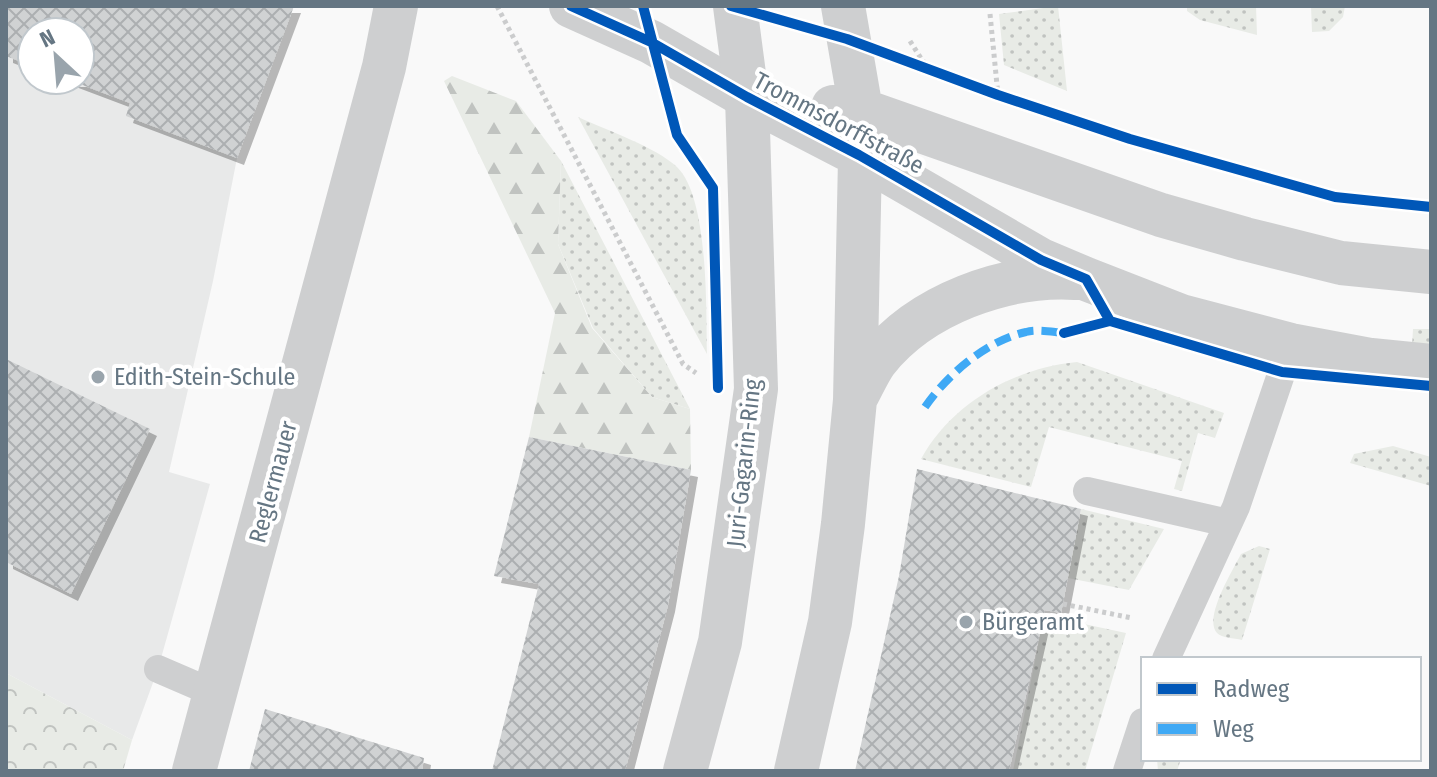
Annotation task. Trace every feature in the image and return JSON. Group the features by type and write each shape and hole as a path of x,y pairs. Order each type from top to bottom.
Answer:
{"street":[{"name":"Reglermauer","path":"194,771 380,82 396,6"},
{"name":"Trommsdorffstraße","path":"571,6 651,42 747,97 859,155 1041,260 1086,279 1181,316 1291,345 1371,360 1431,366"},
{"name":"Juri-Gagarin-Ring","path":"685,771 720,642 756,389 747,97 735,6"},
{"path":"796,771 830,622 855,400 861,110 845,22"},
{"name":"Trommsdorffstraße","path":"747,97 861,110 1161,215 1245,239 1341,263 1431,272"},
{"path":"855,400 875,363 896,339 935,312 978,293 1022,280 1050,277 1086,279"}],"lane":[{"path":"1167,657 1232,515 1291,345"},
{"path":"1087,491 1232,515"},
{"path":"158,669 216,694"},
{"path":"1127,771 1141,728"}],"path":[{"path":"497,6 683,364 707,380"},
{"path":"990,14 998,95"},
{"path":"845,22 933,72"},
{"path":"906,30 915,51 933,72"},
{"path":"1063,604 1144,621"}],"shaded area":[{"name":"Edith-Stein-Schule","path":"6,6 294,6 237,158 213,281 169,472 210,484 158,669 132,740 6,673"}],"green space":[{"path":"1058,6 1067,91 1004,65 999,14"},
{"path":"1187,6 1256,6 1257,35 1200,20 1187,11"},
{"path":"1311,6 1345,6 1343,17 1329,31 1312,32"},
{"path":"452,76 516,101 561,161 558,244 592,328 652,397 690,409 691,470 529,437 555,313 444,81"},
{"path":"578,117 657,153 677,167 687,182 695,203 704,256 707,354"},
{"path":"561,161 690,409 652,397 593,328 558,244"},
{"path":"1413,329 1431,329 1431,346 1412,346"},
{"path":"1077,362 1224,413 1215,438 1198,433 1182,491 1174,489 1182,461 1049,427 1031,487 921,459 950,421 987,392 1030,372"},
{"path":"1393,446 1431,457 1431,486 1350,463 1354,454"},
{"path":"1081,509 1164,529 1129,590 1068,578"},
{"path":"1259,546 1270,549 1242,640 1222,636 1214,626 1216,606 1241,554"},
{"path":"1070,621 1126,633 1085,771 1013,771 1041,630 1068,635"},
{"path":"6,673 132,740 123,771 6,771"},
{"path":"1157,761 1180,761 1177,771 1158,771"}],"building":[{"path":"6,6 294,6 237,158 126,116 130,103 96,90 96,16 16,16 16,60 6,56"},
{"path":"6,359 150,429 71,594 6,562"},
{"path":"529,437 691,470 668,605 625,771 492,771 539,584 494,576"},
{"name":"Bürgeramt","path":"917,469 1081,509 1061,613 1045,610 1009,771 855,771 899,576"},
{"path":"265,709 424,758 422,771 249,771"}],"marked path":[{"path":"925,407 969,360 997,343 1030,331 1064,333"}],"cycle path":[{"path":"571,6 651,42 747,97 859,155 1041,260 1086,279 1110,321"},
{"path":"643,6 677,135 713,188 718,388"},
{"path":"731,6 847,39 998,95 1130,139 1335,197 1431,207"},
{"path":"1064,333 1110,321 1282,372 1431,386"}],"place":[{"name":"Edith-Stein-Schule","path":"98,377"},
{"name":"Bürgeramt","path":"966,622"}]}
